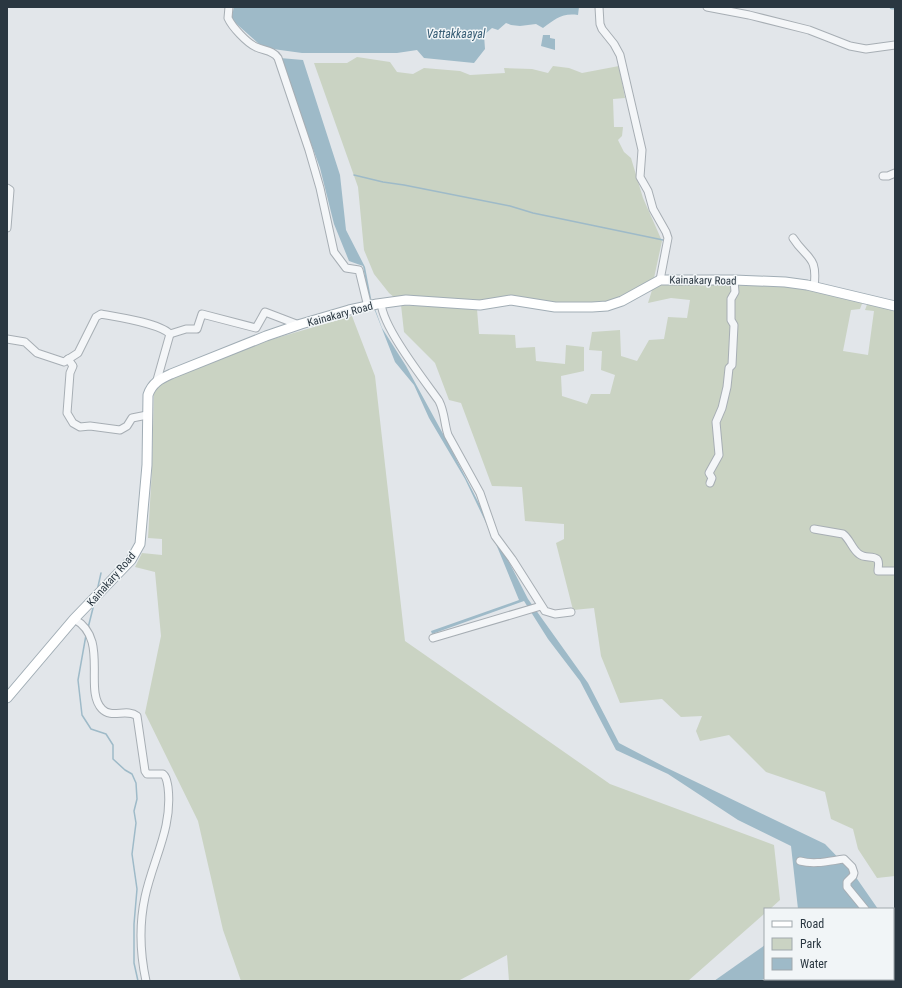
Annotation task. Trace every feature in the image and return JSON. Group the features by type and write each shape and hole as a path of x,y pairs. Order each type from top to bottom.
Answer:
{"main road":[{"name":"Kainakary Road","path":"7,698 75,618 131,560 140,544 147,464 148,394 157,380 299,325 349,310 406,300 480,305 511,300 555,307 592,307 606,306 622,301 660,280 734,280 785,282 814,286 895,306"}],"street":[{"path":"229,7 228,18 240,34 251,44 274,53 278,58 318,180 334,252 346,268 359,270 374,305 383,313 400,344 439,401 443,410 448,435 480,493 495,536 512,559 541,606 550,614 571,612"},
{"path":"599,7 600,24 602,29 614,44 620,55 642,150 640,177 648,191 653,209 668,238 660,280"},
{"path":"707,7 748,15 809,30 850,46 866,49 895,45"},
{"path":"883,176 888,176 895,173"},
{"path":"7,188 10,190 7,228"},
{"path":"793,238 798,246 810,258 815,267 814,286"},
{"path":"710,483 712,477 709,473 719,455 716,422 722,408 727,387 729,368 732,366 734,326 731,320 732,299 735,292 734,280"},
{"path":"170,334 186,329 197,329 202,314 256,328 265,312 299,325"},
{"path":"7,339 24,342 37,352 64,362 78,353 96,317 101,314 144,323 165,330 170,334"},
{"path":"157,380 170,334"},
{"path":"68,360 73,366 70,373 67,413 73,423 80,427 90,426 120,430 127,426 132,418 147,415"},
{"path":"814,529 843,534 858,554 877,559 879,562 878,571 895,571"},
{"path":"432,638 541,606"},
{"path":"75,618 83,626 93,644 95,655 97,702 102,710 106,712 132,713 137,716 145,771 150,774 164,774 168,785 169,799 167,823 145,896 142,922 141,954 146,981"},
{"path":"800,862 822,863 831,860 844,859 852,867 854,873 847,882 847,887 864,908"}],"green space":[{"path":"357,57 390,62 397,72 413,74 424,68 460,71 470,75 505,73 504,68 532,69 548,73 553,66 569,68 582,73 619,66 625,98 613,99 614,127 623,127 622,136 618,140 624,152 631,158 643,198 662,241 654,278 617,298 604,303 479,303 395,298 389,293 374,274 364,250 358,187 314,63 347,63"},
{"path":"665,283 800,287 863,301 860,309 851,310 843,351 868,355 874,311 865,310 868,302 895,310 895,876 877,878 858,849 853,829 831,819 825,792 766,772 729,735 700,741 696,731 702,716 681,717 662,699 620,703 601,656 594,608 573,610 556,543 564,539 564,524 525,521 522,487 492,486 461,403 449,400 435,363 404,332 401,305 477,309 479,334 515,335 516,348 535,347 536,361 565,364 566,345 584,347 584,371 561,376 562,396 587,404 591,394 610,394 615,375 601,370 602,351 589,350 592,332 620,330 621,356 637,361 649,340 664,339 668,317 687,318 690,300 671,298 648,303 653,287"},
{"path":"352,316 375,376 405,641 610,784 774,845 780,900 771,908 764,908 764,914 688,981 509,981 507,955 458,981 241,981 223,930 198,821 145,713 161,636 155,572 135,567 142,553 162,555 162,539 148,538 152,469 154,390 162,382 266,341"}],"water":[{"name":"Vattakkaayal","path":"234,7 579,7 578,15 563,16 555,19 543,28 536,24 520,26 506,23 498,30 492,28 484,35 485,49 474,63 424,58 417,50 397,53 302,53 273,49 259,44 231,19"},
{"path":"543,35 550,35 550,38 555,39 555,50 541,46"},
{"path":"280,58 303,60 340,175 346,230 365,267 371,298 382,328 406,366 448,443 528,599 588,683 619,743 665,767 825,844 853,873 877,908 798,908 791,846 738,820 668,774 616,750 580,681 548,639 524,601 432,634 431,631 519,600 496,544 465,479 429,418 414,385 395,362 368,293 363,266 349,261 334,224 320,168"},
{"path":"894,932 895,933 895,973 894,972"},
{"path":"764,946 764,979 761,981 714,981"}],"waterway":[{"path":"354,175 383,182 510,206 533,213 663,240"},
{"path":"97,591 101,573"},
{"path":"88,628 94,604"},
{"path":"86,635 78,680 82,715 91,729 106,734 113,745 113,759 132,774 136,783 137,799 134,811 136,823 132,854 137,889 134,924 134,963 138,981"}]}
